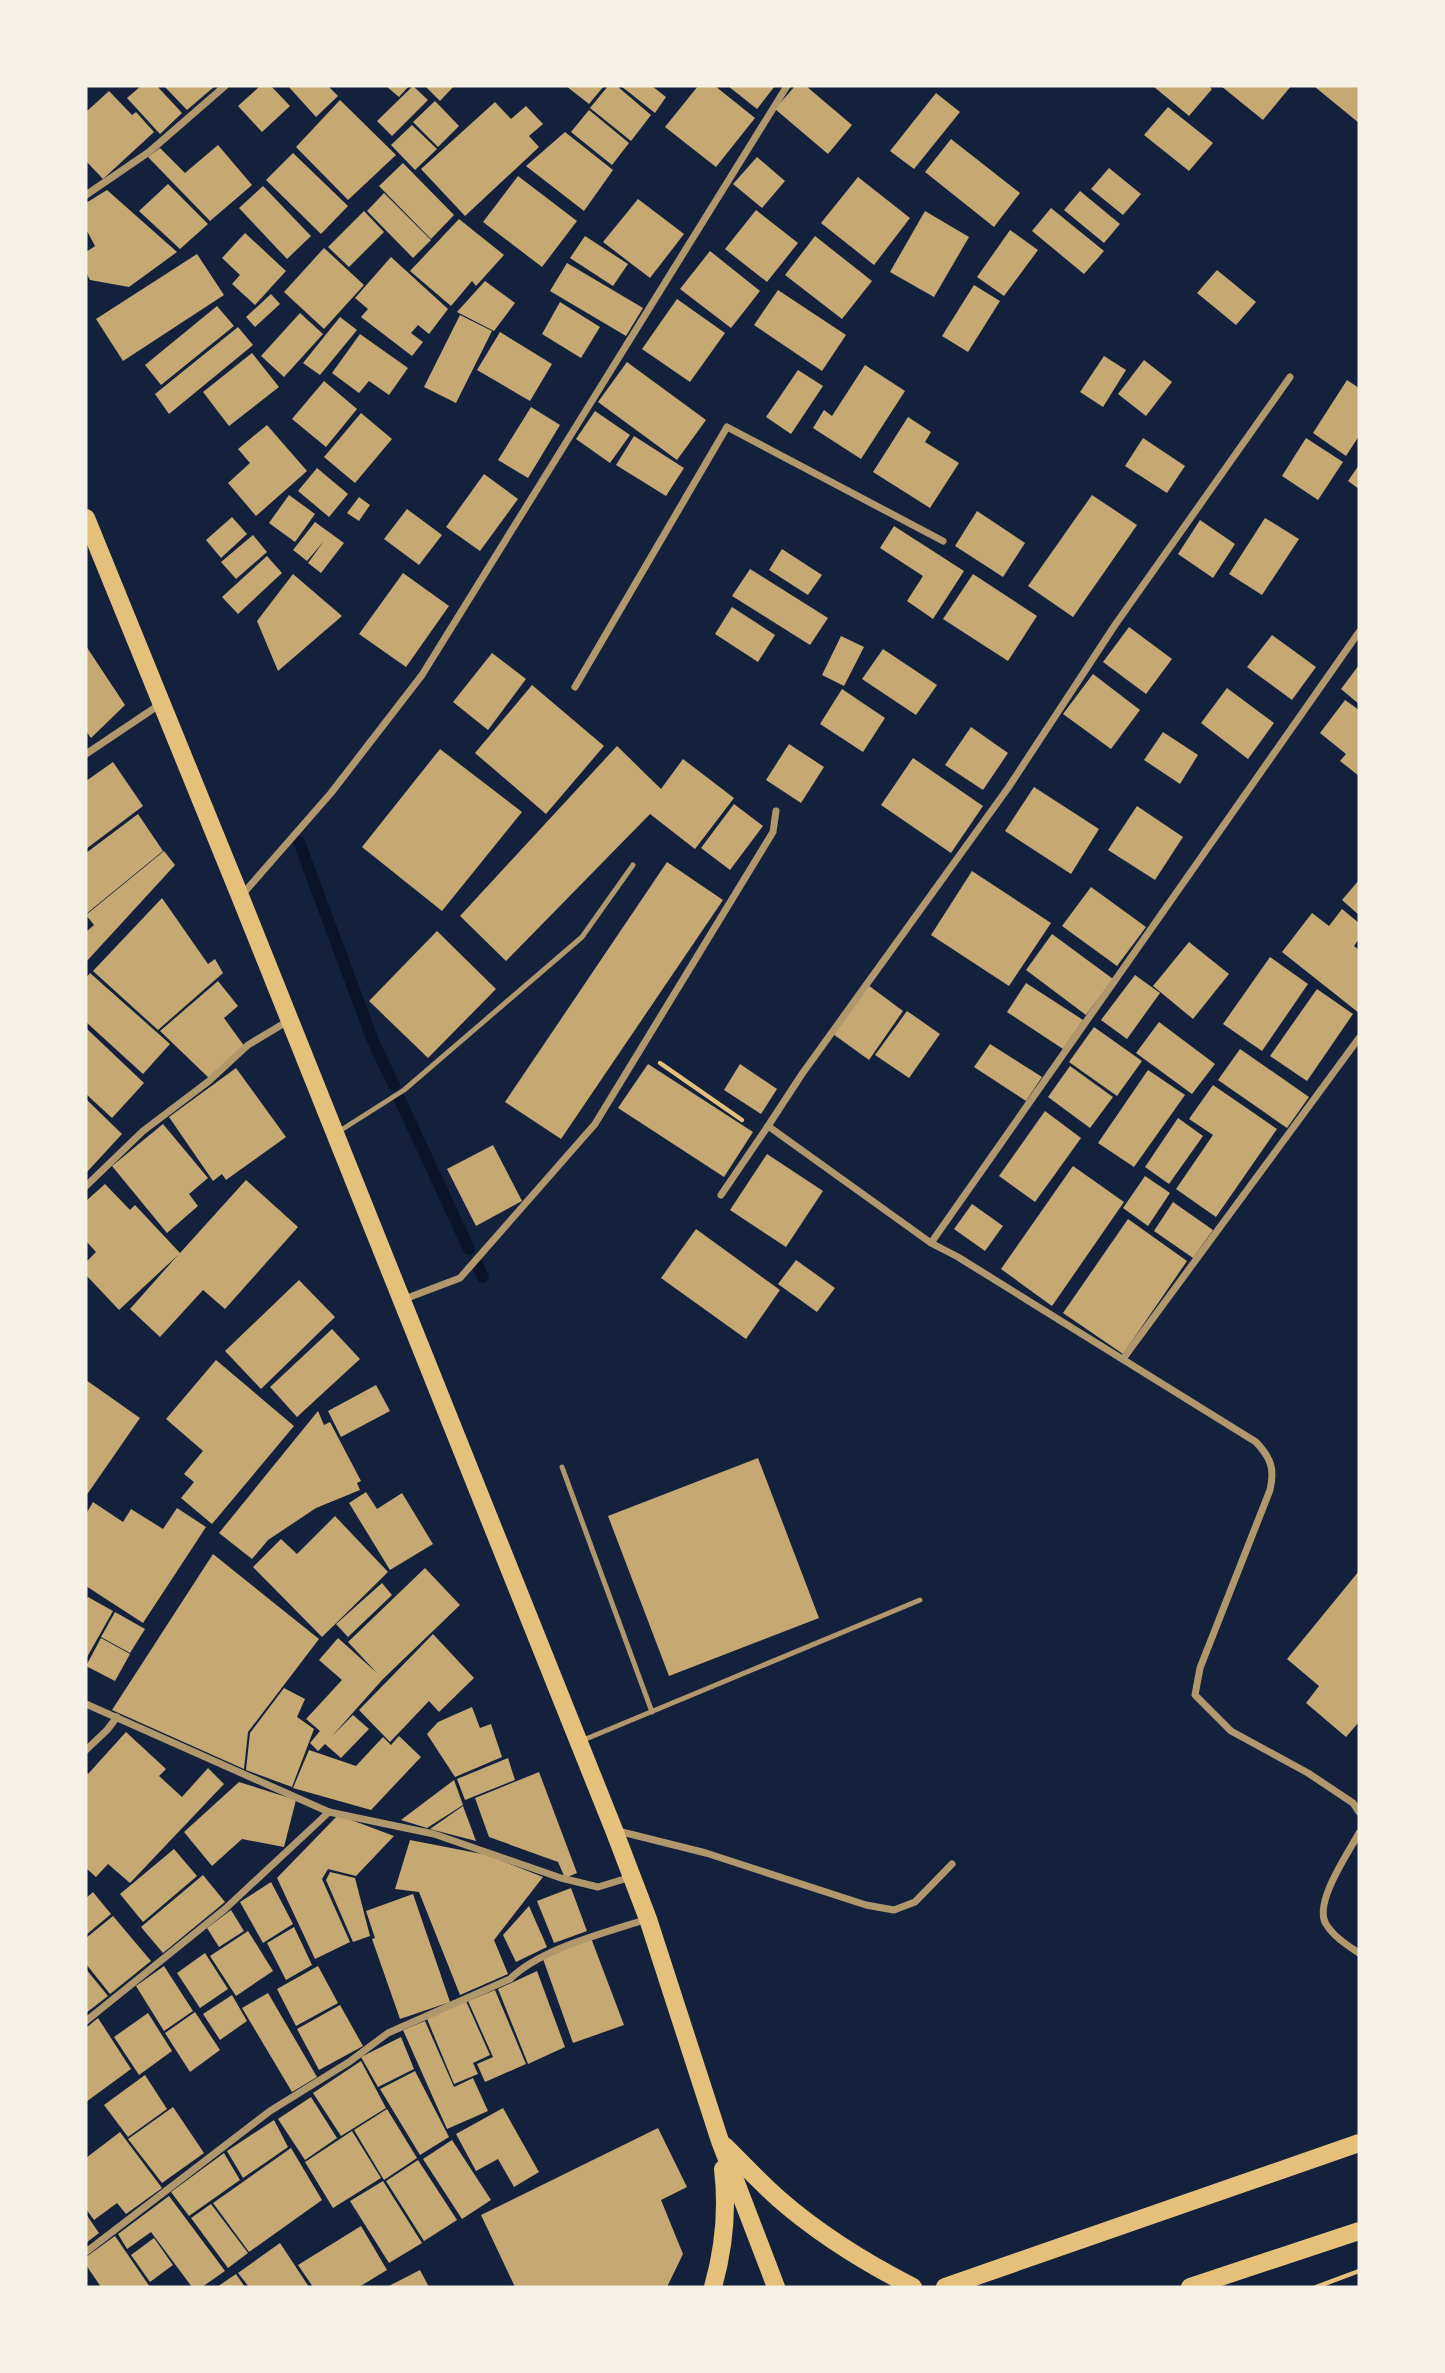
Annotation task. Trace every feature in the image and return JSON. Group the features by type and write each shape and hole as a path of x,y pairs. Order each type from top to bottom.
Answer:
{"main road":[{"path":"86,518 614,1830 648,1919 720,2141 776,2287"},
{"path":"713,2287 721,2257 726,2199 720,2141"},
{"path":"720,2141 779,2199 801,2216 884,2273 913,2287"},
{"path":"945,2287 1359,2144"},
{"path":"1189,2287 1359,2231"}],"street":[{"path":"86,195 149,152 225,86"},
{"path":"240,897 331,793 422,675 787,86"},
{"path":"721,1195 825,1042 1007,788 1115,625 1290,377"},
{"path":"575,687 727,427 943,541"},
{"path":"931,1243 1359,632"},
{"path":"86,754 162,703"},
{"path":"401,1301 460,1278 595,1124 773,832 776,811"},
{"path":"86,1186 143,1131 209,1081 248,1045 289,1020"},
{"path":"1123,1359 1359,1038"},
{"path":"768,1126 931,1243 1256,1442 1267,1453 1273,1465 1270,1490 1200,1668 1195,1695 1231,1731 1308,1773 1353,1803 1359,1812"},
{"path":"86,1704 329,1812 434,1834 561,1878 598,1887 632,1877"},
{"path":"86,1750 117,1717"},
{"path":"86,2021 225,1909 329,1812"},
{"path":"614,1830 706,1853 866,1905 894,1910 915,1902 952,1864"},
{"path":"1359,1833 1328,1889 1324,1922 1340,1940 1359,1953"},
{"path":"86,2252 270,2111 349,2062 388,2033 510,1979 522,1967 592,1936 648,1919"}],"lane":[{"path":"335,1133 404,1090 582,937 632,865"},
{"path":"562,1467 652,1712"},
{"path":"579,1742 920,1600"}],"path":[{"path":"640,1050 763,1134"},
{"path":"1316,2287 1359,2271"}],"building":[{"path":"141,86 157,86 182,113 160,134 127,98"},
{"path":"164,86 215,86 187,110"},
{"path":"260,86 271,86 290,106 262,132 238,106"},
{"path":"288,86 328,86 338,96 316,117"},
{"path":"386,86 409,86 399,97"},
{"path":"413,86 428,100 392,136 377,121"},
{"path":"425,86 454,86 440,101"},
{"path":"566,86 604,86 589,104"},
{"path":"608,86 617,86 651,115 631,141 590,108"},
{"path":"621,86 652,86 666,97 655,113"},
{"path":"698,86 715,86 755,118 716,167 665,127"},
{"path":"728,86 775,86 757,109"},
{"path":"795,86 806,86 852,125 828,154 775,109"},
{"path":"1153,86 1208,86 1212,89 1189,116"},
{"path":"1221,86 1291,86 1263,120"},
{"path":"1359,86 1359,123 1315,87"},
{"path":"109,91 132,115 136,112 154,132 103,179 86,161 86,112"},
{"path":"936,93 960,112 914,169 890,151"},
{"path":"340,100 396,155 348,200 296,147"},
{"path":"435,101 459,126 438,147 413,122"},
{"path":"495,102 511,119 526,106 543,124 529,136 539,147 465,216 421,169"},
{"path":"1168,107 1213,143 1189,171 1144,135"},
{"path":"589,110 629,143 612,165 571,132"},
{"path":"412,125 437,149 415,170 391,145"},
{"path":"565,132 613,170 584,211 526,166"},
{"path":"951,139 1020,193 994,227 925,172"},
{"path":"218,145 252,185 210,221 148,157 160,148 185,173"},
{"path":"293,153 348,206 321,234 266,180"},
{"path":"757,157 785,181 762,208 733,184"},
{"path":"403,163 454,215 431,239 379,186"},
{"path":"1109,168 1141,194 1123,215 1091,189"},
{"path":"518,176 577,221 542,267 483,222"},
{"path":"858,177 910,218 874,265 821,223"},
{"path":"168,184 208,224 180,249 139,211"},
{"path":"263,186 311,236 287,259 239,208"},
{"path":"107,190 177,252 129,287 90,280 86,272 86,252 95,246 86,229 86,203"},
{"path":"1080,191 1120,224 1104,243 1064,210"},
{"path":"384,193 431,240 413,258 367,211"},
{"path":"638,199 684,234 650,278 603,242"},
{"path":"1051,208 1104,251 1084,274 1032,231"},
{"path":"756,210 798,243 767,282 725,249"},
{"path":"364,211 384,232 349,267 328,247"},
{"path":"925,211 969,237 934,297 890,272"},
{"path":"459,219 504,255 476,286 472,281 451,306 410,271"},
{"path":"1010,230 1038,250 1004,296 977,277"},
{"path":"245,233 286,271 255,305 232,284 240,275 222,258"},
{"path":"585,236 628,264 613,286 570,258"},
{"path":"815,236 872,281 842,319 785,275"},
{"path":"324,248 364,285 324,329 284,292"},
{"path":"710,251 760,291 731,328 680,289"},
{"path":"197,254 224,295 123,361 96,319"},
{"path":"391,257 448,309 429,334 418,325 411,333 423,342 412,356 361,317 368,309 355,298"},
{"path":"567,263 643,308 626,336 550,291"},
{"path":"1217,270 1256,302 1236,325 1197,293"},
{"path":"485,281 515,303 494,331 457,312"},
{"path":"974,285 1000,301 968,352 942,336"},
{"path":"778,290 846,335 822,371 754,325"},
{"path":"271,294 280,304 255,327 246,317"},
{"path":"677,299 725,333 690,382 642,349"},
{"path":"560,302 600,327 581,358 542,334"},
{"path":"217,306 234,326 161,385 145,365"},
{"path":"300,313 323,334 284,377 261,356"},
{"path":"460,315 492,331 456,403 424,387"},
{"path":"340,317 357,330 320,375 303,363"},
{"path":"238,327 253,345 169,414 155,394"},
{"path":"500,332 552,364 530,401 477,370"},
{"path":"360,334 408,368 389,395 369,381 359,393 332,373"},
{"path":"252,353 279,387 229,426 203,392"},
{"path":"1104,356 1126,370 1103,407 1080,392"},
{"path":"1144,360 1172,382 1146,416 1118,394"},
{"path":"627,362 706,420 677,460 598,402"},
{"path":"865,365 905,391 861,459 813,428 824,410 832,416"},
{"path":"798,370 823,386 791,434 766,417"},
{"path":"1347,380 1359,388 1359,436 1346,456 1313,433"},
{"path":"324,381 357,409 326,447 292,419"},
{"path":"531,407 560,425 528,478 498,460"},
{"path":"595,411 630,435 610,463 576,439"},
{"path":"361,413 392,439 355,483 324,457"},
{"path":"908,417 931,432 925,442 959,463 930,508 873,472"},
{"path":"267,425 307,471 256,516 228,483 250,463 238,449"},
{"path":"634,436 684,468 666,496 616,465"},
{"path":"1143,438 1185,466 1167,493 1125,466"},
{"path":"1306,438 1343,462 1318,500 1282,476"},
{"path":"1359,465 1359,489 1348,481"},
{"path":"317,468 348,494 329,517 298,491"},
{"path":"484,474 518,499 480,551 446,527"},
{"path":"289,495 315,514 295,542 269,523"},
{"path":"1092,495 1137,525 1073,617 1028,586"},
{"path":"359,497 370,505 359,521 347,513"},
{"path":"407,509 442,535 419,565 384,539"},
{"path":"977,511 1025,543 1003,577 955,546"},
{"path":"232,517 247,534 221,558 206,540"},
{"path":"1265,518 1299,539 1262,595 1229,574"},
{"path":"1200,520 1235,544 1213,578 1178,554"},
{"path":"315,522 344,543 321,573 308,563 324,541 307,561 293,550"},
{"path":"894,526 964,571 933,619 907,601 923,576 880,548"},
{"path":"253,535 267,552 236,579 221,562"},
{"path":"782,549 822,575 808,595 769,570"},
{"path":"267,556 282,573 238,614 222,597"},
{"path":"750,569 828,618 810,645 732,596"},
{"path":"403,573 449,606 406,667 359,634"},
{"path":"293,574 342,616 278,671 257,621"},
{"path":"973,574 1037,616 1008,661 943,619"},
{"path":"732,607 775,635 758,662 715,634"},
{"path":"1129,627 1172,659 1146,694 1103,662"},
{"path":"1272,635 1316,667 1292,700 1247,667"},
{"path":"841,636 864,647 844,686 822,675"},
{"path":"86,646 125,705 91,738 86,731"},
{"path":"883,649 937,685 916,715 862,679"},
{"path":"492,653 526,679 488,730 453,702"},
{"path":"1359,665 1359,704 1341,689"},
{"path":"1093,674 1140,710 1111,749 1063,714"},
{"path":"532,685 604,746 546,814 475,753"},
{"path":"1227,688 1274,723 1248,759 1201,723"},
{"path":"842,689 885,718 863,752 820,724"},
{"path":"1345,700 1359,710 1359,776 1340,761 1346,754 1320,733"},
{"path":"971,727 1008,753 983,790 945,765"},
{"path":"1163,732 1198,755 1180,784 1144,760"},
{"path":"789,744 824,767 801,803 766,780"},
{"path":"617,746 661,789 683,759 734,798 695,849 650,814 506,961 460,916"},
{"path":"440,749 522,812 442,911 362,847"},
{"path":"913,758 983,806 951,853 881,805"},
{"path":"113,762 143,806 86,849 86,781"},
{"path":"1034,787 1099,829 1071,874 1005,831"},
{"path":"734,804 763,826 730,870 701,848"},
{"path":"1137,806 1183,837 1155,880 1108,850"},
{"path":"138,814 163,851 86,914 86,853"},
{"path":"164,851 175,865 86,962 86,932 94,925 86,915"},
{"path":"667,862 723,900 561,1139 505,1102"},
{"path":"972,871 1051,923 1009,986 931,935"},
{"path":"1359,880 1359,915 1342,900"},
{"path":"1091,887 1146,927 1117,966 1062,926"},
{"path":"162,898 208,964 215,959 223,973 158,1030 93,971"},
{"path":"1342,909 1359,923 1359,939 1354,946 1359,950 1359,1013 1282,952 1312,913 1329,926"},
{"path":"437,931 496,989 428,1058 369,1001"},
{"path":"1052,934 1113,979 1086,1015 1026,970"},
{"path":"1189,942 1229,974 1193,1019 1153,986"},
{"path":"1270,957 1308,984 1262,1051 1223,1024"},
{"path":"90,973 170,1044 143,1074 86,1022 86,978"},
{"path":"1135,975 1160,993 1127,1039 1101,1020"},
{"path":"218,981 238,1006 224,1018 245,1047 210,1079 160,1031"},
{"path":"1026,983 1083,1020 1063,1049 1007,1012"},
{"path":"868,985 903,1011 869,1060 833,1034"},
{"path":"1317,989 1353,1014 1307,1081 1270,1056"},
{"path":"907,1011 940,1034 909,1078 875,1055"},
{"path":"1159,1022 1215,1064 1192,1094 1136,1053"},
{"path":"1094,1027 1142,1061 1117,1096 1069,1062"},
{"path":"86,1028 144,1083 112,1118 86,1094"},
{"path":"990,1044 1042,1077 1026,1101 974,1067"},
{"path":"1240,1049 1309,1097 1287,1128 1218,1080"},
{"path":"648,1064 753,1132 724,1177 618,1108"},
{"path":"740,1064 777,1089 761,1114 724,1090"},
{"path":"1070,1066 1113,1097 1090,1128 1048,1097"},
{"path":"236,1068 286,1137 226,1180 222,1174 213,1181 169,1117"},
{"path":"1148,1070 1185,1095 1134,1167 1098,1143"},
{"path":"1213,1085 1277,1129 1216,1217 1176,1189 1213,1135 1189,1119"},
{"path":"86,1099 122,1134 86,1173"},
{"path":"1045,1111 1081,1138 1035,1202 999,1176"},
{"path":"1178,1118 1203,1136 1169,1184 1145,1167"},
{"path":"163,1124 208,1178 189,1194 198,1206 167,1233 112,1166"},
{"path":"493,1145 522,1201 476,1226 447,1169"},
{"path":"767,1154 823,1191 786,1247 730,1210"},
{"path":"1073,1166 1124,1202 1052,1306 1001,1269"},
{"path":"1145,1176 1170,1193 1148,1226 1123,1208"},
{"path":"246,1180 298,1227 225,1309 203,1290 160,1337 130,1309 178,1255 119,1310 86,1275 86,1262 96,1252 86,1241 86,1201 105,1184 130,1210 135,1205 180,1253"},
{"path":"1173,1202 1213,1230 1193,1258 1154,1231"},
{"path":"972,1204 1003,1226 985,1251 954,1229"},
{"path":"1128,1219 1187,1261 1123,1354 1063,1313"},
{"path":"696,1229 780,1290 746,1339 661,1278"},
{"path":"796,1260 835,1288 817,1312 778,1284"},
{"path":"299,1280 335,1317 261,1389 225,1351"},
{"path":"332,1329 360,1359 297,1417 270,1387"},
{"path":"216,1360 294,1426 212,1524 181,1498 194,1482 184,1474 203,1451 166,1419"},
{"path":"86,1380 140,1418 86,1496"},
{"path":"376,1385 390,1411 341,1437 328,1411"},
{"path":"318,1411 324,1425 330,1422 361,1481 357,1483 360,1490 316,1508 268,1540 252,1559 219,1533"},
{"path":"758,1458 819,1618 669,1676 608,1516"},
{"path":"366,1492 377,1509 402,1493 433,1544 390,1570 349,1503"},
{"path":"93,1502 123,1522 131,1509 163,1529 177,1508 206,1527 143,1623 86,1586 86,1514"},
{"path":"335,1516 388,1572 322,1637 253,1567 281,1539 297,1554"},
{"path":"213,1554 319,1639 248,1732 244,1769 112,1710"},
{"path":"425,1568 460,1605 383,1679 332,1736 353,1715 369,1729 341,1758 325,1744 318,1751 310,1743 320,1731 306,1719 342,1680 319,1660 338,1638 377,1673 348,1642"},
{"path":"1359,1571 1359,1722 1346,1737 1306,1703 1319,1686 1287,1659"},
{"path":"382,1583 392,1595 348,1637 336,1624"},
{"path":"88,1597 113,1611 86,1659 86,1601"},
{"path":"115,1612 145,1629 130,1653 101,1637"},
{"path":"433,1634 474,1678 439,1712 429,1701 390,1742 359,1710"},
{"path":"101,1638 130,1654 115,1681 86,1666"},
{"path":"284,1688 305,1699 297,1717 314,1729 292,1787 246,1770 250,1733"},
{"path":"472,1707 480,1728 491,1724 502,1757 455,1777 427,1734 438,1722"},
{"path":"126,1732 166,1769 159,1776 182,1797 208,1768 224,1784 130,1883 108,1864 96,1877 86,1868 86,1772 88,1774"},
{"path":"399,1736 421,1757 371,1810 293,1788 309,1750 356,1766 383,1737 391,1745"},
{"path":"508,1758 515,1780 465,1800 457,1779"},
{"path":"539,1772 577,1873 565,1878 558,1862 489,1837 475,1798"},
{"path":"454,1780 463,1805 427,1828 401,1820"},
{"path":"239,1782 296,1800 284,1847 242,1839 212,1866 184,1832"},
{"path":"463,1806 476,1841 430,1829"},
{"path":"338,1815 394,1836 356,1876 328,1869 322,1879 350,1942 315,1959 277,1878"},
{"path":"410,1840 487,1855 543,1877 494,1940 508,1974 460,1995 419,1892 395,1889"},
{"path":"174,1849 197,1876 143,1922 120,1894"},
{"path":"330,1872 355,1878 370,1936 353,1942 326,1880"},
{"path":"203,1875 225,1902 163,1953 141,1927"},
{"path":"271,1882 293,1924 263,1943 240,1902"},
{"path":"571,1888 587,1931 554,1943 537,1901"},
{"path":"93,1892 111,1914 86,1935 86,1898"},
{"path":"413,1894 450,2002 400,2019 372,1939 375,1938 366,1911"},
{"path":"529,1906 547,1947 516,1962 503,1935"},
{"path":"231,1910 244,1931 219,1947 207,1928"},
{"path":"113,1916 151,1961 110,1994 86,1964 86,1938"},
{"path":"294,1927 312,1965 286,1980 267,1943"},
{"path":"248,1931 273,1971 236,1996 210,1956"},
{"path":"591,1938 624,2025 573,2043 543,1959"},
{"path":"205,1953 228,1989 200,2008 177,1973"},
{"path":"164,1966 193,2011 164,2031 136,1986"},
{"path":"318,1966 338,2003 296,2026 277,1989"},
{"path":"86,1969 108,1996 86,2013"},
{"path":"537,1971 565,2047 528,2064 498,1989"},
{"path":"495,1990 526,2064 485,2082 477,2064 493,2057 468,2001"},
{"path":"268,1993 317,2077 292,2092 242,2008"},
{"path":"232,1995 247,2021 220,2040 203,2014"},
{"path":"466,2001 490,2055 473,2063 478,2074 454,2084 427,2019"},
{"path":"340,2005 363,2046 319,2070 297,2029"},
{"path":"195,2012 220,2050 190,2072 165,2033"},
{"path":"148,2013 172,2051 139,2075 114,2037"},
{"path":"98,2018 131,2069 86,2102 86,2028"},
{"path":"425,2021 454,2087 473,2078 488,2111 447,2129 403,2030"},
{"path":"401,2037 414,2069 378,2087 361,2057"},
{"path":"361,2061 386,2108 341,2136 313,2093"},
{"path":"415,2071 449,2137 420,2155 380,2089"},
{"path":"145,2075 167,2109 128,2137 104,2105"},
{"path":"311,2097 337,2138 305,2160 278,2119"},
{"path":"173,2107 204,2153 162,2183 128,2139"},
{"path":"503,2108 539,2172 514,2187 498,2159 476,2171 456,2134"},
{"path":"387,2109 417,2158 384,2180 354,2130"},
{"path":"274,2120 288,2147 243,2178 227,2151"},
{"path":"658,2128 687,2187 661,2200 683,2254 667,2287 515,2287 481,2215"},
{"path":"352,2131 381,2178 333,2208 305,2162"},
{"path":"120,2132 162,2188 126,2214 117,2203 94,2220 86,2209 86,2158"},
{"path":"452,2140 491,2200 462,2219 423,2159"},
{"path":"291,2148 322,2200 249,2252 213,2203"},
{"path":"224,2153 240,2180 189,2216 171,2192"},
{"path":"418,2160 457,2220 424,2241 386,2181"},
{"path":"383,2181 422,2243 389,2263 350,2201"},
{"path":"169,2196 225,2271 202,2287 192,2287 151,2232 127,2249 118,2234"},
{"path":"211,2204 248,2253 228,2268 191,2218"},
{"path":"86,2214 99,2233 86,2243"},
{"path":"361,2226 387,2270 359,2287 313,2287 298,2265"},
{"path":"115,2236 150,2287 101,2287 86,2265 86,2257"},
{"path":"154,2238 173,2265 150,2282 131,2255"},
{"path":"280,2243 309,2287 249,2287 238,2273"},
{"path":"420,2270 429,2287 387,2287"},
{"path":"236,2274 245,2287 217,2287"}],"waterway":[{"path":"299,842 373,1041 394,1085"},
{"path":"400,1100 469,1249"},
{"path":"477,1264 483,1277"}]}
